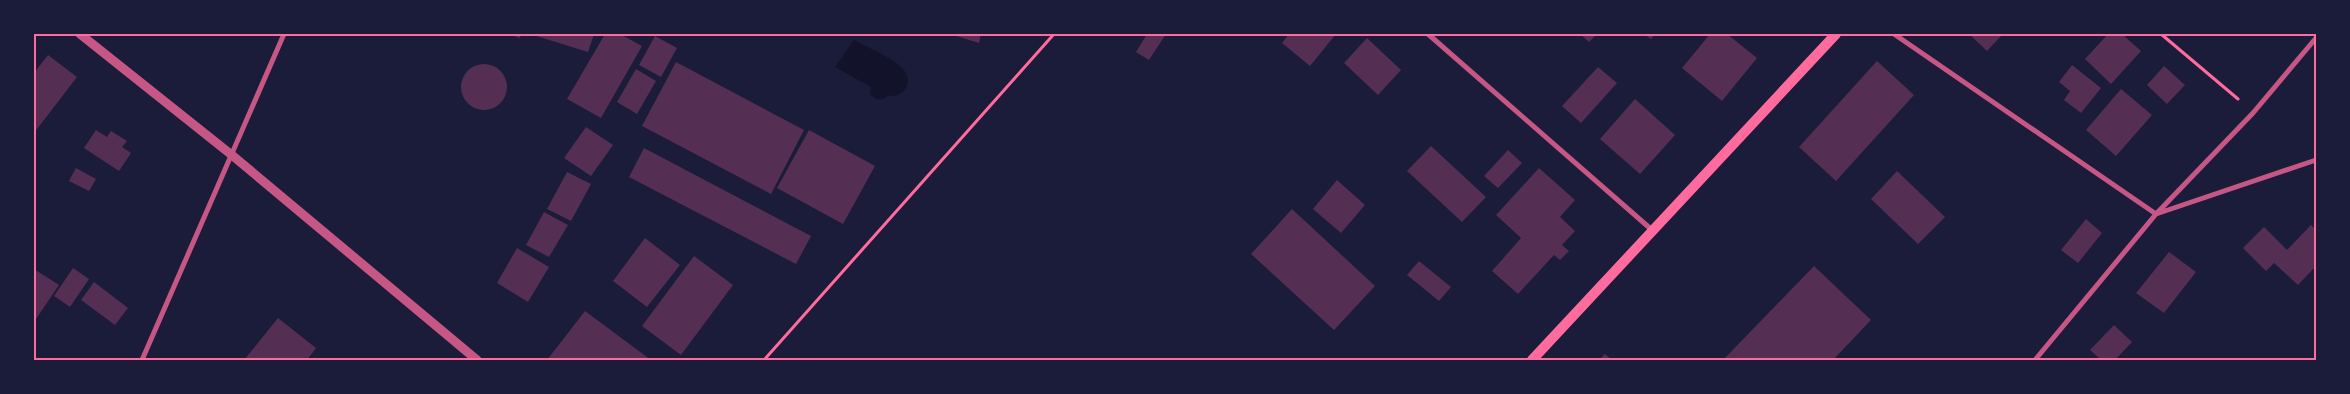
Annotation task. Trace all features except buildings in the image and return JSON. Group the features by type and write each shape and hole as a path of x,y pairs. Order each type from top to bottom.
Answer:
{"main road":[{"path":"1532,360 1836,34"}],"street":[{"path":"80,34 232,156 477,360"},
{"path":"142,360 284,34"},
{"path":"1428,34 1653,231"},
{"path":"1894,34 2156,214"},
{"path":"2035,360 2156,214 2253,112 2316,38"},
{"path":"2156,214 2316,160"}],"path":[{"path":"764,360 1054,34"},
{"path":"2161,34 2253,112"}],"shaded area":[{"path":"854,40 899,65 908,79 906,89 898,95 887,95 883,99 877,99 870,94 871,87 835,67"}]}
